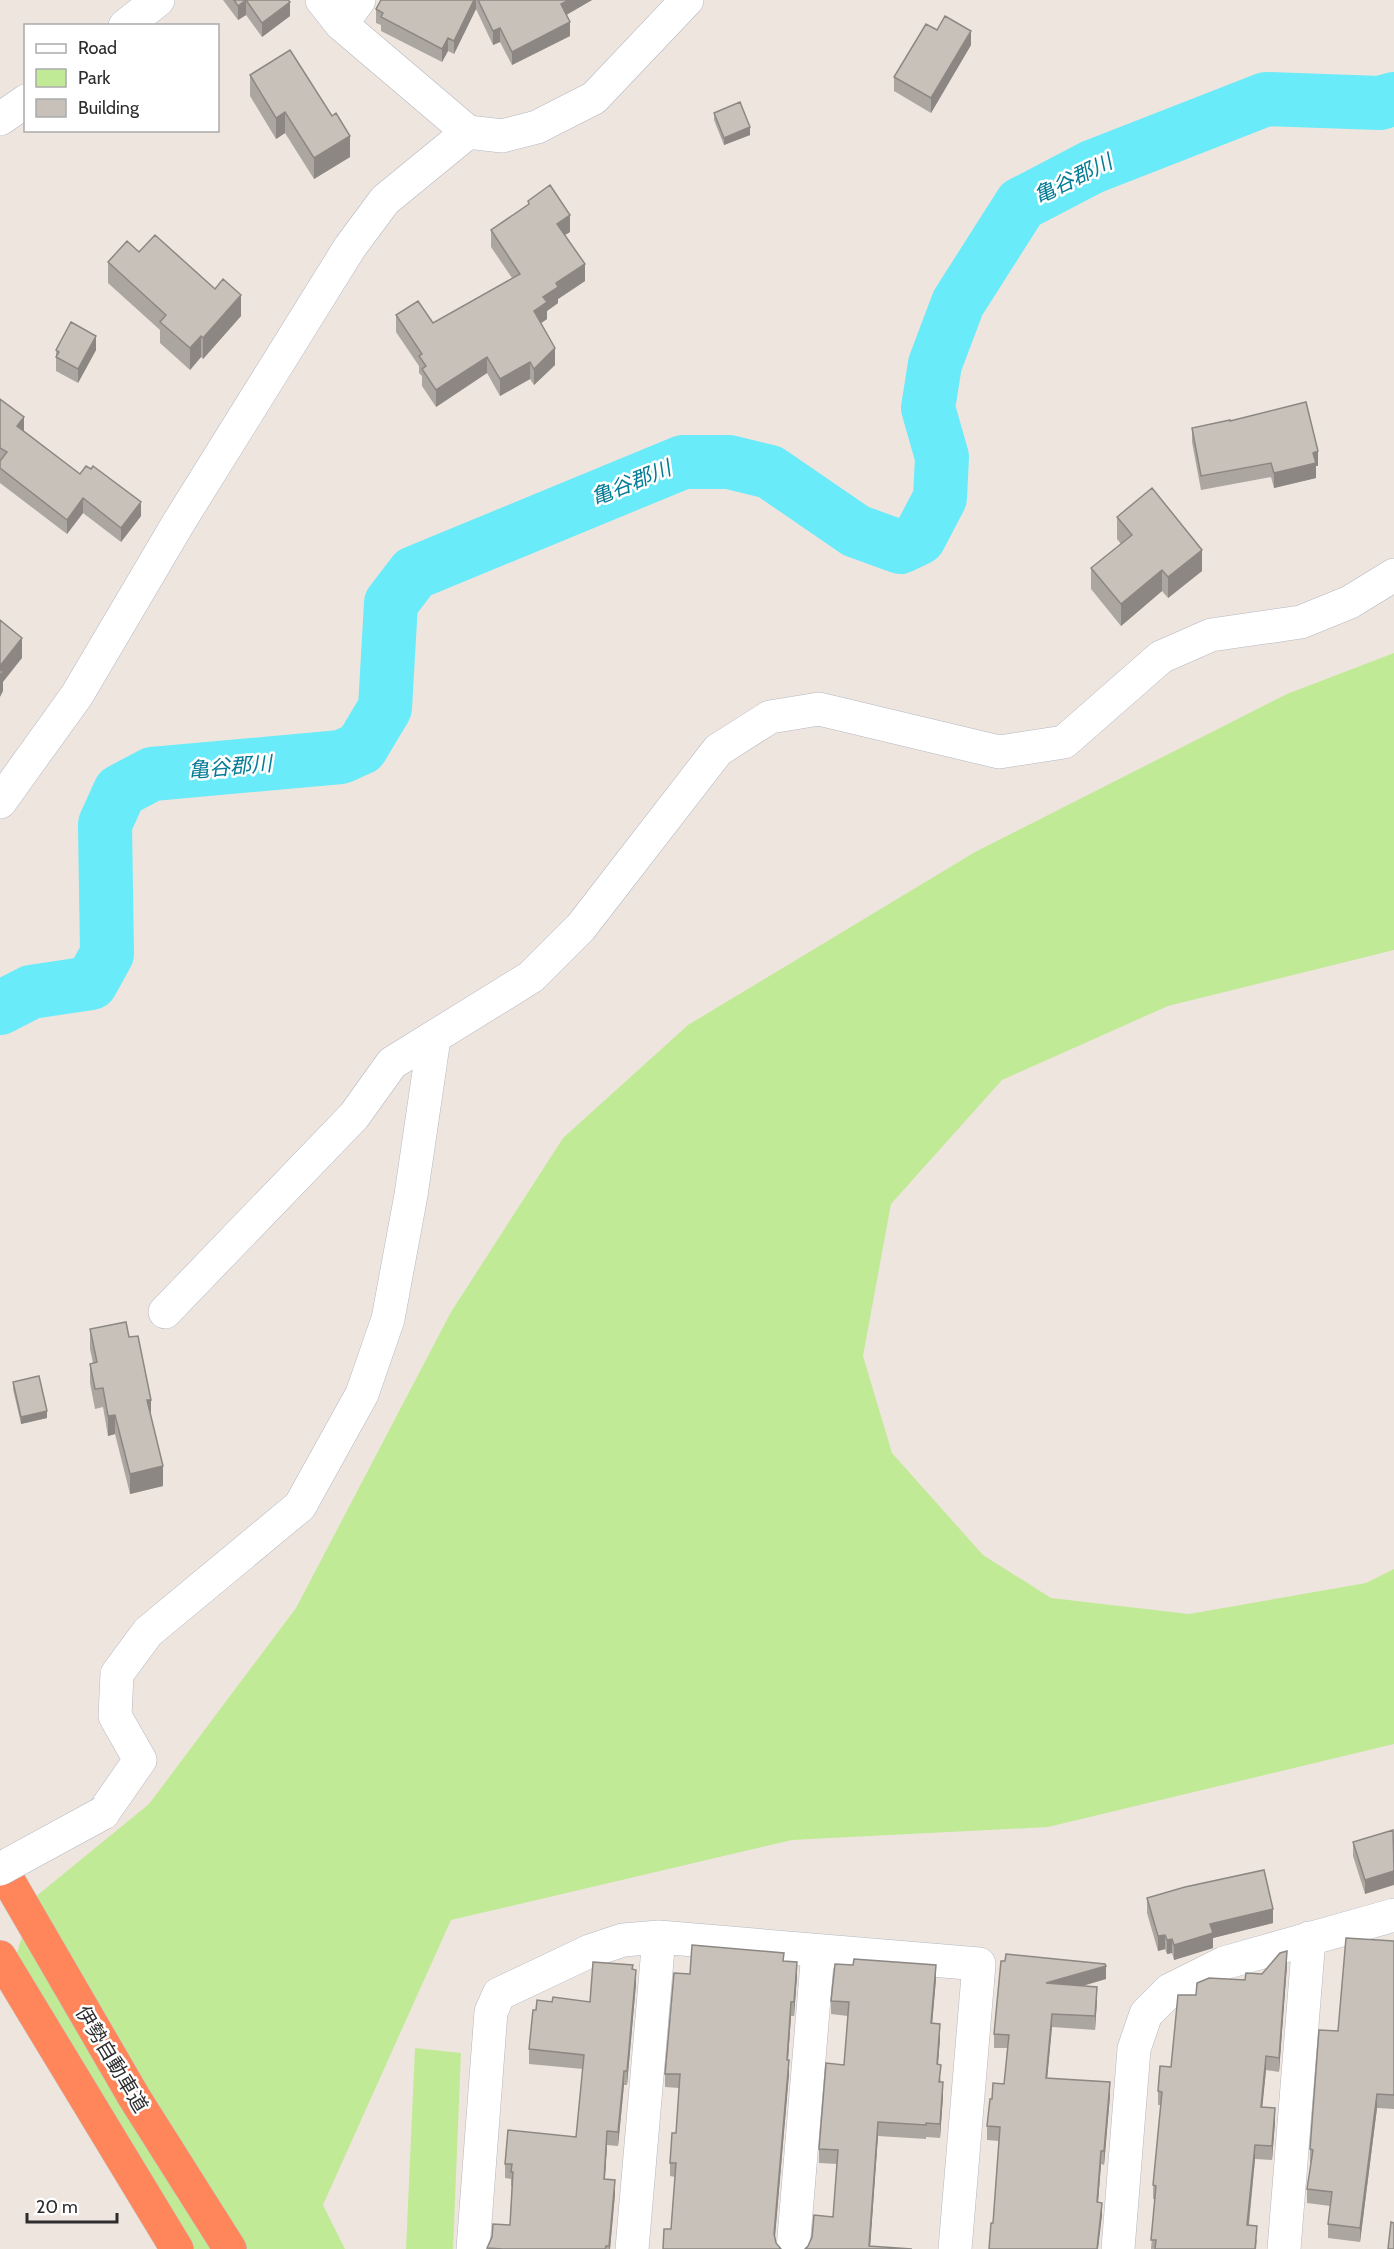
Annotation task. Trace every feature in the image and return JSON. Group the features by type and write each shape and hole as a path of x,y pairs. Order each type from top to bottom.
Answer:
{"highway":[{"name":"伊勢自動車道","path":"0,1867 134,2097 230,2249"},
{"path":"0,1957 177,2249"}],"street":[{"path":"128,24 158,0"},
{"path":"341,8 468,132 502,136 537,127 594,98 687,0"},
{"path":"0,119 24,101"},
{"path":"0,802 77,695 179,522 350,247 385,200 468,132"},
{"path":"165,1312 354,1116 392,1063 531,977 581,927 718,750 770,717 819,709 999,752 1064,742 1161,657 1211,635 1301,622 1350,602 1394,575"},
{"path":"0,1867 103,1813 140,1760 115,1716 117,1674 148,1632 300,1506 362,1394 388,1319 411,1195 434,1038"},
{"path":"1118,2249 1134,2049 1146,2014 1170,1990 1224,1963 1394,1915"},
{"path":"632,2249 659,1937"},
{"path":"473,2249 491,2012 499,1994 590,1951 623,1940 659,1937 979,1964 955,2249"},
{"path":"1284,2249 1309,1938"},
{"path":"793,2249 818,1951"}],"green space":[{"path":"1394,653 1394,950 1168,1006 1002,1080 891,1204 863,1356 892,1453 983,1555 1051,1598 1189,1614 1366,1583 1394,1569 1394,1744 1048,1827 792,1840 451,1920 323,2205 345,2249 166,2249 16,1956 34,1898 149,1804 296,1608 451,1312 563,1138 688,1025 975,852 1287,694"},
{"path":"415,2048 461,2053 453,2249 406,2249"}],"building":[{"path":"234,0 246,0 238,6"},
{"path":"246,0 288,0 290,2 262,23"},
{"path":"381,0 474,0 454,41 448,38 442,49 381,17 383,13 376,9"},
{"path":"478,0 569,0 561,4 570,22 512,52 500,28 493,31"},
{"path":"945,16 971,31 931,98 894,77 926,24 937,30"},
{"path":"290,50 332,116 336,113 350,136 314,158 285,112 276,118 250,75"},
{"path":"740,102 750,127 724,138 714,113"},
{"path":"550,185 570,215 557,224 585,264 556,283 558,287 543,297 547,302 534,311 555,348 534,369 530,362 500,379 487,357 436,390 422,369 426,366 419,356 422,354 396,315 418,301 433,323 520,274 491,230 529,204 528,201"},
{"path":"155,235 215,289 223,279 241,295 203,338 201,336 190,348 160,322 166,315 108,262 127,241 139,252"},
{"path":"71,322 96,336 78,369 56,357 59,352 56,350"},
{"path":"0,399 24,417 17,426 80,474 86,466 91,469 93,466 141,502 121,528 83,498 67,520 0,468 0,461 7,452 0,448"},
{"path":"1306,402 1318,451 1313,453 1316,463 1274,473 1271,463 1201,476 1192,428"},
{"path":"1152,488 1202,550 1168,577 1162,570 1121,604 1091,568 1132,535 1117,517"},
{"path":"0,620 22,638 0,666"},
{"path":"126,1322 129,1337 138,1336 151,1400 147,1400 163,1466 130,1474 115,1415 108,1416 103,1388 95,1389 90,1364 97,1362 90,1329"},
{"path":"39,1376 47,1411 21,1417 13,1382"},
{"path":"1393,1830 1394,1871 1365,1880 1353,1842"},
{"path":"1264,1870 1273,1909 1210,1924 1213,1933 1174,1945 1172,1939 1167,1940 1165,1935 1158,1936 1147,1898 1185,1887"},
{"path":"1346,1938 1394,1941 1394,2095 1377,2094 1360,2228 1328,2224 1332,2192 1307,2189 1313,2150 1310,2149 1319,2030 1338,2031"},
{"path":"692,1945 784,1953 783,1961 797,1962 794,2002 791,2002 787,2060 789,2060 774,2234 776,2243 781,2249 663,2249 664,2229 671,2229 676,2163 670,2163 672,2133 676,2133 680,2074 665,2074 674,1973 690,1974"},
{"path":"1287,1951 1279,2058 1266,2056 1261,2107 1275,2108 1272,2146 1255,2145 1247,2225 1257,2226 1255,2249 1155,2249 1156,2240 1151,2240 1156,2186 1153,2185 1162,2092 1158,2091 1160,2066 1171,2067 1178,1995 1196,1995 1197,1983 1209,1978 1245,1980 1246,1973 1262,1974 1280,1953"},
{"path":"1006,1954 1105,1964 1106,1966 1046,1983 1097,1987 1095,2016 1052,2014 1046,2078 1110,2082 1097,2202 1102,2203 1097,2249 989,2249 1000,2127 987,2126 993,2083 1004,2084 1009,2035 994,2034 1001,1961 1005,1961"},
{"path":"854,1959 936,1965 931,2023 940,2024 937,2064 941,2065 939,2082 943,2082 940,2124 878,2122 869,2246 912,2249 805,2249 812,2237 814,2215 833,2217 838,2150 819,2149 826,2063 844,2065 849,2002 831,2001 835,1964 853,1965"},
{"path":"593,1962 633,1965 632,1969 636,1970 627,2071 624,2071 618,2132 607,2131 604,2179 615,2180 609,2246 605,2249 487,2248 492,2237 493,2224 510,2225 513,2172 511,2172 512,2164 505,2164 508,2130 576,2137 584,2055 529,2049 533,2010 536,2010 537,2000 552,2002 553,1997 590,2002"},
{"path":"1391,2222 1394,2223 1394,2249 1388,2249"}],"waterway":[{"name":"亀谷郡川","path":"0,1008 31,992 91,983 107,954 105,824 120,791 152,774 341,757 361,748 385,708 391,603 414,573 683,462 729,462 770,472 856,531 900,547 919,538 940,498 942,457 928,408 935,364 958,303 1021,204 1092,167 1266,99 1380,103 1394,99"}]}
